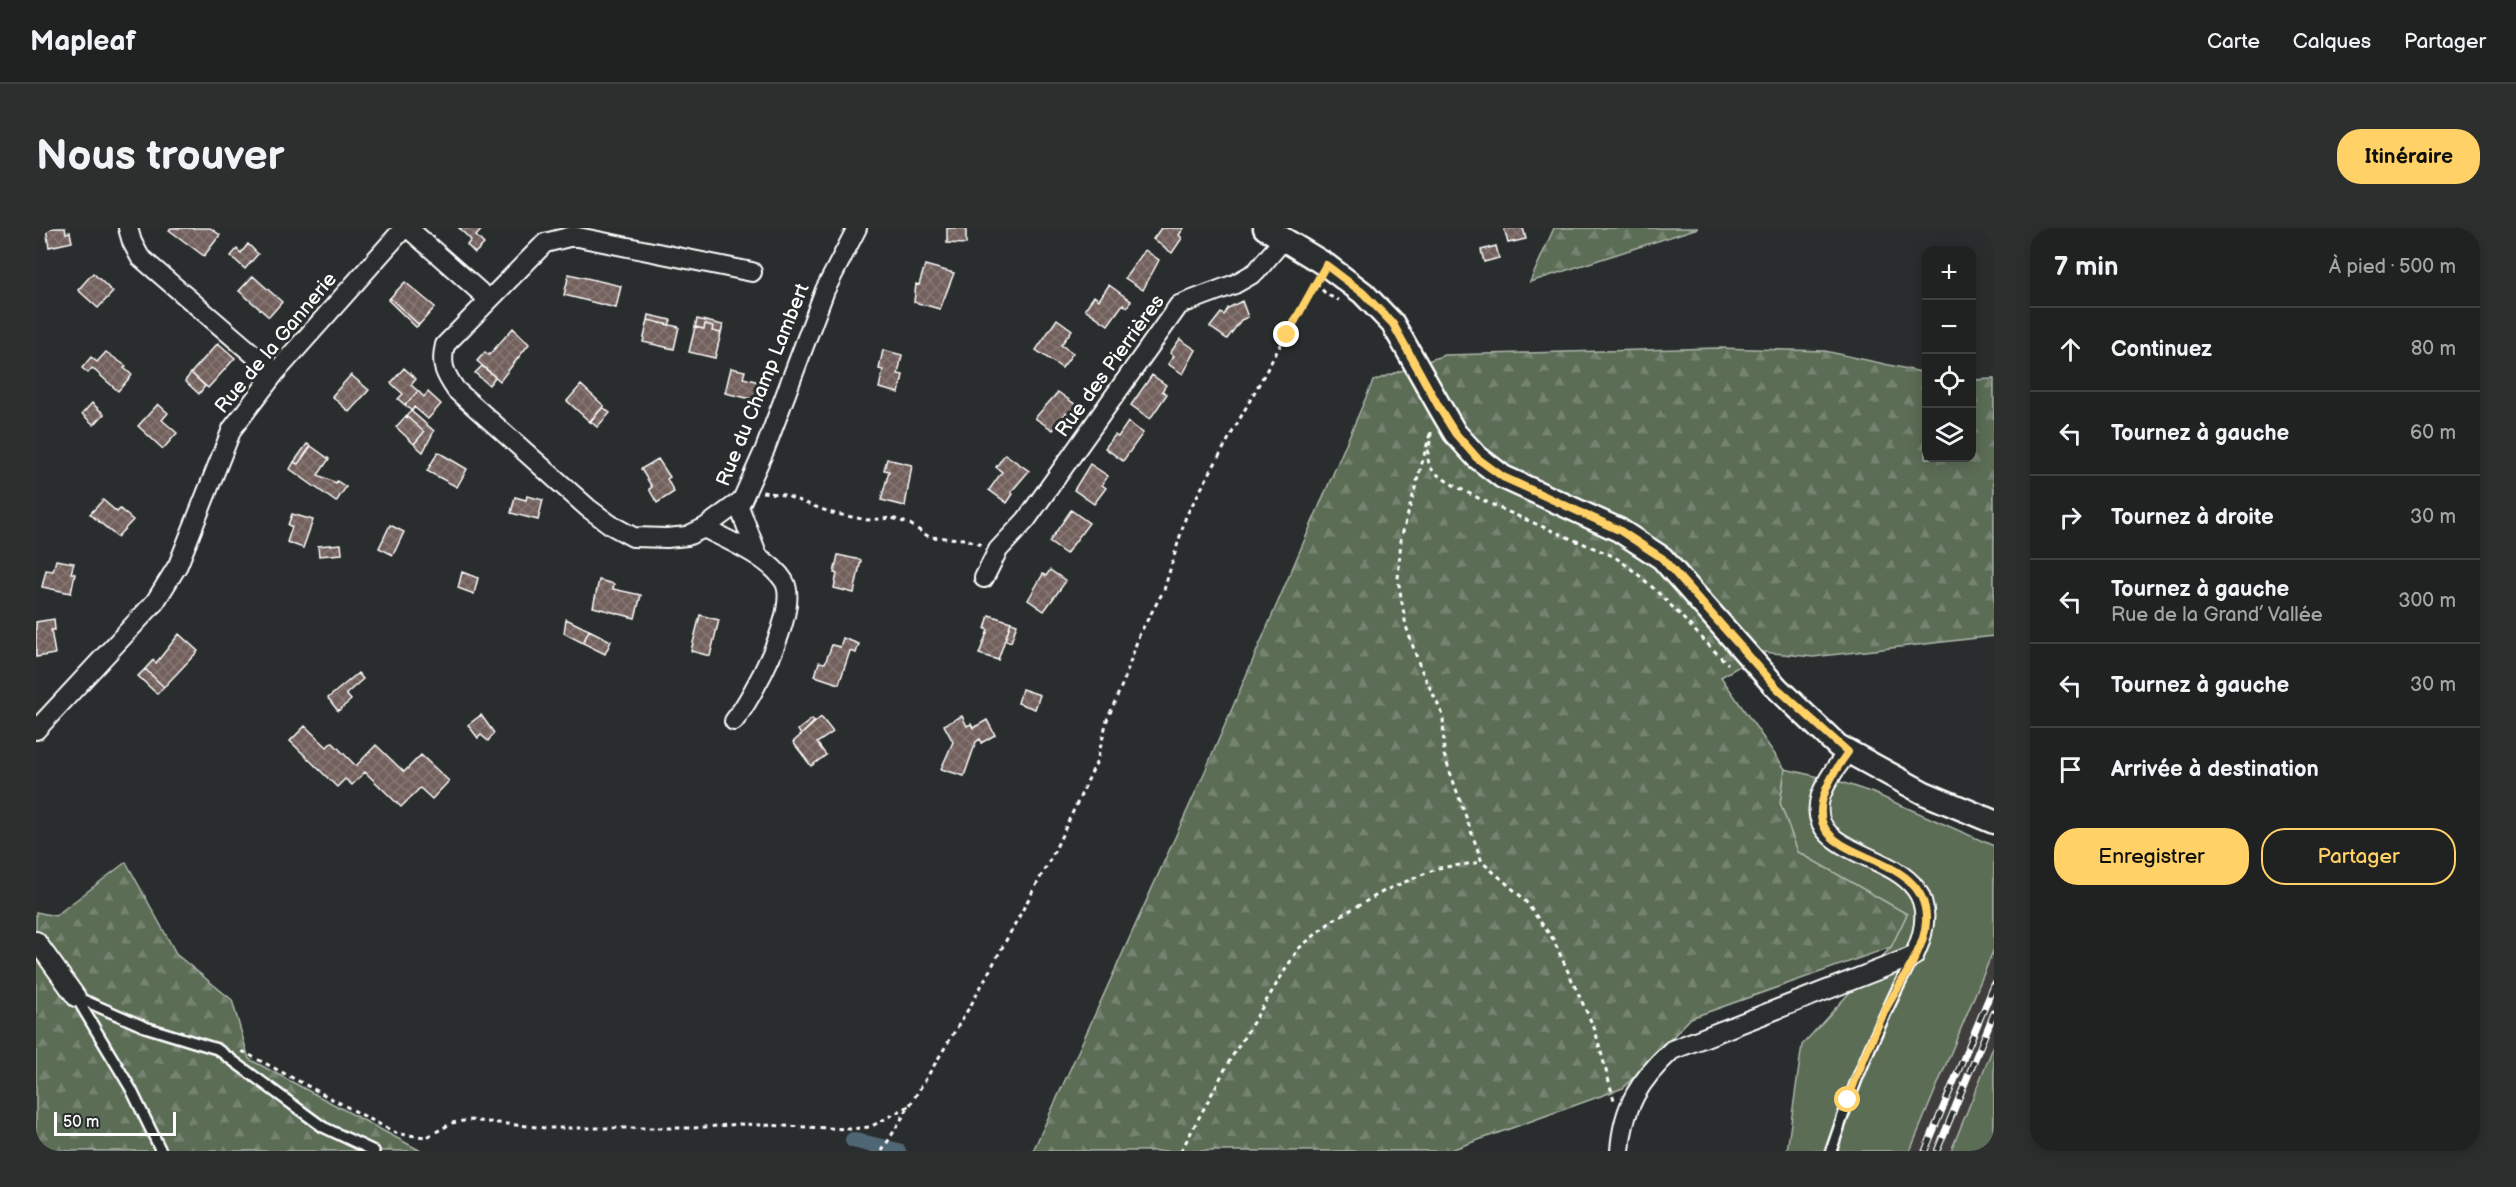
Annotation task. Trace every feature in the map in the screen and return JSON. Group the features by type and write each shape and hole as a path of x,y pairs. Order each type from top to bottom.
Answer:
{"street":[{"path":"128,228 140,257 275,373"},
{"path":"406,228 488,299"},
{"name":"Rue de la Gannerie","path":"36,730 155,602 170,581 232,429 275,373 406,228"},
{"name":"Rue du Champ Lambert","path":"752,272 573,236 546,243 488,299 445,345 441,360 445,373 456,390 588,508 611,525 633,537 687,536 704,528 740,502 765,449 825,290 857,228"},
{"path":"1274,234 1326,265 1363,293 1393,324 1434,421 1455,433 1477,458 1503,477 1619,530 1662,558 1777,688 1848,752 1924,793 1994,822"},
{"name":"Rue des Pierrières","path":"984,578 998,550 1026,520 1179,305 1234,284 1256,272 1274,234"},
{"path":"740,502 758,556"},
{"path":"704,528 758,556 784,581 788,603 764,672 749,702 734,721"},
{"path":"1620,1151 1622,1124 1636,1090 1654,1066 1672,1050 1914,956 1927,923 1921,895 1909,880 1894,870 1846,847 1832,838 1824,828 1820,812 1821,797 1833,771 1848,752"},
{"path":"36,941 76,998"}],"lane":[{"path":"1831,1151 1855,1078 1914,956"},
{"path":"76,998 131,1089 161,1151"},
{"path":"76,998 145,1027 217,1049 323,1127 374,1151"}],"path":[{"path":"882,1151 978,993 1052,856 1097,761 1107,720 1125,678 1138,635 1164,590 1186,516 1260,378 1326,265"},
{"path":"1434,421 1427,455 1435,472 1487,502 1613,556 1630,567 1655,588 1735,669"},
{"path":"1434,421 1401,539 1398,579 1406,626 1420,667 1443,715 1444,755 1482,862 1523,898 1554,939 1595,1030 1622,1124"},
{"path":"740,502 757,491 784,495 831,513 867,520 892,518 910,524 929,537 965,539 998,550"},
{"path":"1181,1151 1230,1060 1298,949 1333,920 1386,890 1438,868 1482,862"},
{"path":"237,1048 398,1134 414,1137 427,1137 452,1123 469,1120 546,1128 694,1128 740,1124 850,1129 870,1127 911,1105"}],"shaded area":[{"path":"1994,949 1994,1045 1951,1151 1910,1151"}],"green space":[{"path":"1554,228 1698,228 1530,282"},
{"path":"1718,348 1825,351 1922,372 1922,462 1976,462 1976,380 1994,379 1994,636 1813,657 1763,652 1721,677 1785,769 1780,803 1798,852 1907,914 1891,947 1691,1018 1623,1088 1448,1151 1033,1151 1206,769 1373,381 1444,355"},
{"path":"1785,769 1841,782 1873,793 1994,846 1994,949 1910,1151 1787,1151 1802,1045 1891,947 1907,914 1798,852 1780,803"},
{"path":"126,862 177,955 232,1000 249,1059 421,1151 36,1151 36,912 55,916"},
{"path":"1994,1045 1994,1151 1951,1151"}],"building":[{"path":"46,228 65,228 66,233 70,232 72,242 49,247"},
{"path":"171,228 210,228 220,235 204,256 169,230"},
{"path":"459,228 483,228 476,236 484,244 475,253 467,245 471,240"},
{"path":"947,228 966,228 966,244 947,243"},
{"path":"1161,228 1184,228 1179,235 1182,238 1172,253 1153,239"},
{"path":"1504,228 1523,228 1526,239 1508,243"},
{"path":"248,244 258,254 245,269 231,256 237,249 241,253"},
{"path":"1496,246 1499,258 1484,262 1481,250"},
{"path":"1145,250 1159,260 1143,290 1125,278"},
{"path":"925,265 954,273 940,309 914,302 916,284 919,285"},
{"path":"93,273 113,292 98,308 78,290"},
{"path":"569,274 621,286 616,308 564,295"},
{"path":"253,276 282,302 269,317 239,291"},
{"path":"405,282 435,307 419,325 390,298"},
{"path":"1109,285 1131,301 1127,307 1123,304 1108,325 1085,309 1094,296 1099,300"},
{"path":"390,298 419,325 416,327 388,300"},
{"path":"1242,301 1248,317 1241,320 1227,339 1210,327 1221,313 1224,315 1228,308"},
{"path":"649,315 671,320 669,325 648,320"},
{"path":"697,319 723,325 721,333 712,331 713,326 705,324 704,329 695,327"},
{"path":"1057,319 1072,330 1061,345 1073,353 1062,368 1036,350"},
{"path":"648,320 679,327 674,349 643,342"},
{"path":"705,324 713,326 712,331 721,333 715,358 689,352 695,327 704,329"},
{"path":"513,328 529,344 500,381 477,361 485,352 489,355"},
{"path":"1180,339 1196,350 1183,374 1168,364 1174,356 1170,353"},
{"path":"218,343 235,358 208,388 191,373"},
{"path":"883,350 902,355 898,374 903,375 899,393 879,388 883,370 879,369"},
{"path":"106,352 126,366 124,368 132,375 118,391 92,368 88,373 82,368 91,357 97,362"},
{"path":"482,366 495,377 489,385 475,373"},
{"path":"404,368 416,379 411,385 418,391 405,405 398,399 403,394 391,383"},
{"path":"731,368 745,371 743,378 764,383 760,401 725,393"},
{"path":"191,373 205,386 199,394 185,381"},
{"path":"351,375 369,390 349,412 332,396"},
{"path":"1152,375 1166,385 1162,391 1167,394 1150,419 1131,405"},
{"path":"581,385 604,406 590,422 567,401"},
{"path":"418,391 424,397 428,392 441,404 428,419 414,407 412,411 405,405"},
{"path":"1058,392 1076,405 1069,415 1066,413 1053,430 1035,418"},
{"path":"92,403 104,414 94,425 82,414"},
{"path":"158,404 168,413 162,420 177,433 163,449 138,426"},
{"path":"603,407 610,413 597,427 590,421"},
{"path":"411,411 434,431 423,452 414,444 424,432 406,416"},
{"path":"406,416 424,432 414,444 396,427"},
{"path":"1128,422 1143,433 1123,461 1105,448 1115,435 1118,437"},
{"path":"307,444 311,446 298,464 294,462"},
{"path":"311,446 329,459 318,475 336,483 337,481 346,487 336,502 290,469 294,462 298,464"},
{"path":"438,452 467,469 457,487 427,471"},
{"path":"1005,454 1029,471 1011,492 1013,494 1007,503 989,490 1002,472 996,467"},
{"path":"658,459 670,477 667,479 674,492 657,503 649,489 652,487 641,469"},
{"path":"887,459 912,465 905,506 881,500 889,471 884,470"},
{"path":"1090,464 1108,476 1102,485 1106,488 1094,504 1074,490"},
{"path":"527,496 543,500 538,520 511,513 515,497 526,500"},
{"path":"103,500 117,512 120,509 133,520 117,537 90,514"},
{"path":"1071,510 1089,523 1066,554 1049,542"},
{"path":"292,514 313,520 303,548 287,542 292,527 288,525"},
{"path":"390,525 404,532 393,555 379,548"},
{"path":"341,544 342,554 319,556 318,546"},
{"path":"838,555 861,560 854,593 834,588 837,574 834,573"},
{"path":"56,560 74,563 71,573 75,574 71,593 42,587 46,570 53,571"},
{"path":"1050,570 1066,581 1044,611 1028,600 1043,574 1046,576"},
{"path":"462,572 478,578 474,594 458,588"},
{"path":"599,580 614,584 613,589 641,595 635,618 593,607"},
{"path":"700,615 719,620 710,656 691,651"},
{"path":"989,615 1011,622 998,660 979,654 988,630 985,629"},
{"path":"54,619 55,630 51,630 55,654 36,657 36,622"},
{"path":"566,619 589,630 583,643 564,633"},
{"path":"1011,622 1017,624 1011,642 1005,640"},
{"path":"589,630 611,641 605,654 583,643"},
{"path":"179,634 198,651 164,687 145,669 153,660 156,663"},
{"path":"843,638 859,644 856,653 850,651 839,684 815,676 819,662 825,663 832,645 840,647"},
{"path":"145,669 164,687 157,694 138,676"},
{"path":"358,673 363,679 346,694 351,700 338,711 328,698"},
{"path":"1022,689 1040,695 1035,709 1018,703"},
{"path":"481,715 494,733 488,741 481,735 478,738 468,725"},
{"path":"962,716 967,726 971,724 973,728 987,720 995,735 981,743 980,739 976,742 964,776 941,769 953,742 944,725"},
{"path":"821,717 833,732 817,743 826,755 811,766 793,742"},
{"path":"812,719 814,722 801,735 798,730"},
{"path":"305,726 327,747 332,742 356,766 376,745 404,772 421,755 449,781 432,799 420,788 401,807 365,772 352,785 345,779 337,787 290,741"}],"waterway":[{"path":"853,1140 898,1151"}],"railway":[{"path":"1925,1151 1994,985"},
{"path":"1937,1151 1994,1013"}],"route":[{"path":"1287,335 1326,265 1363,293 1393,324 1418,364 1440,409 1455,433 1477,458 1503,477 1619,530 1662,558 1777,688 1838,746 1848,752 1833,771 1821,797 1820,812 1824,828 1832,838 1846,847 1886,865 1909,880 1921,895 1927,923 1922,939 1855,1078 1848,1100"}]}
